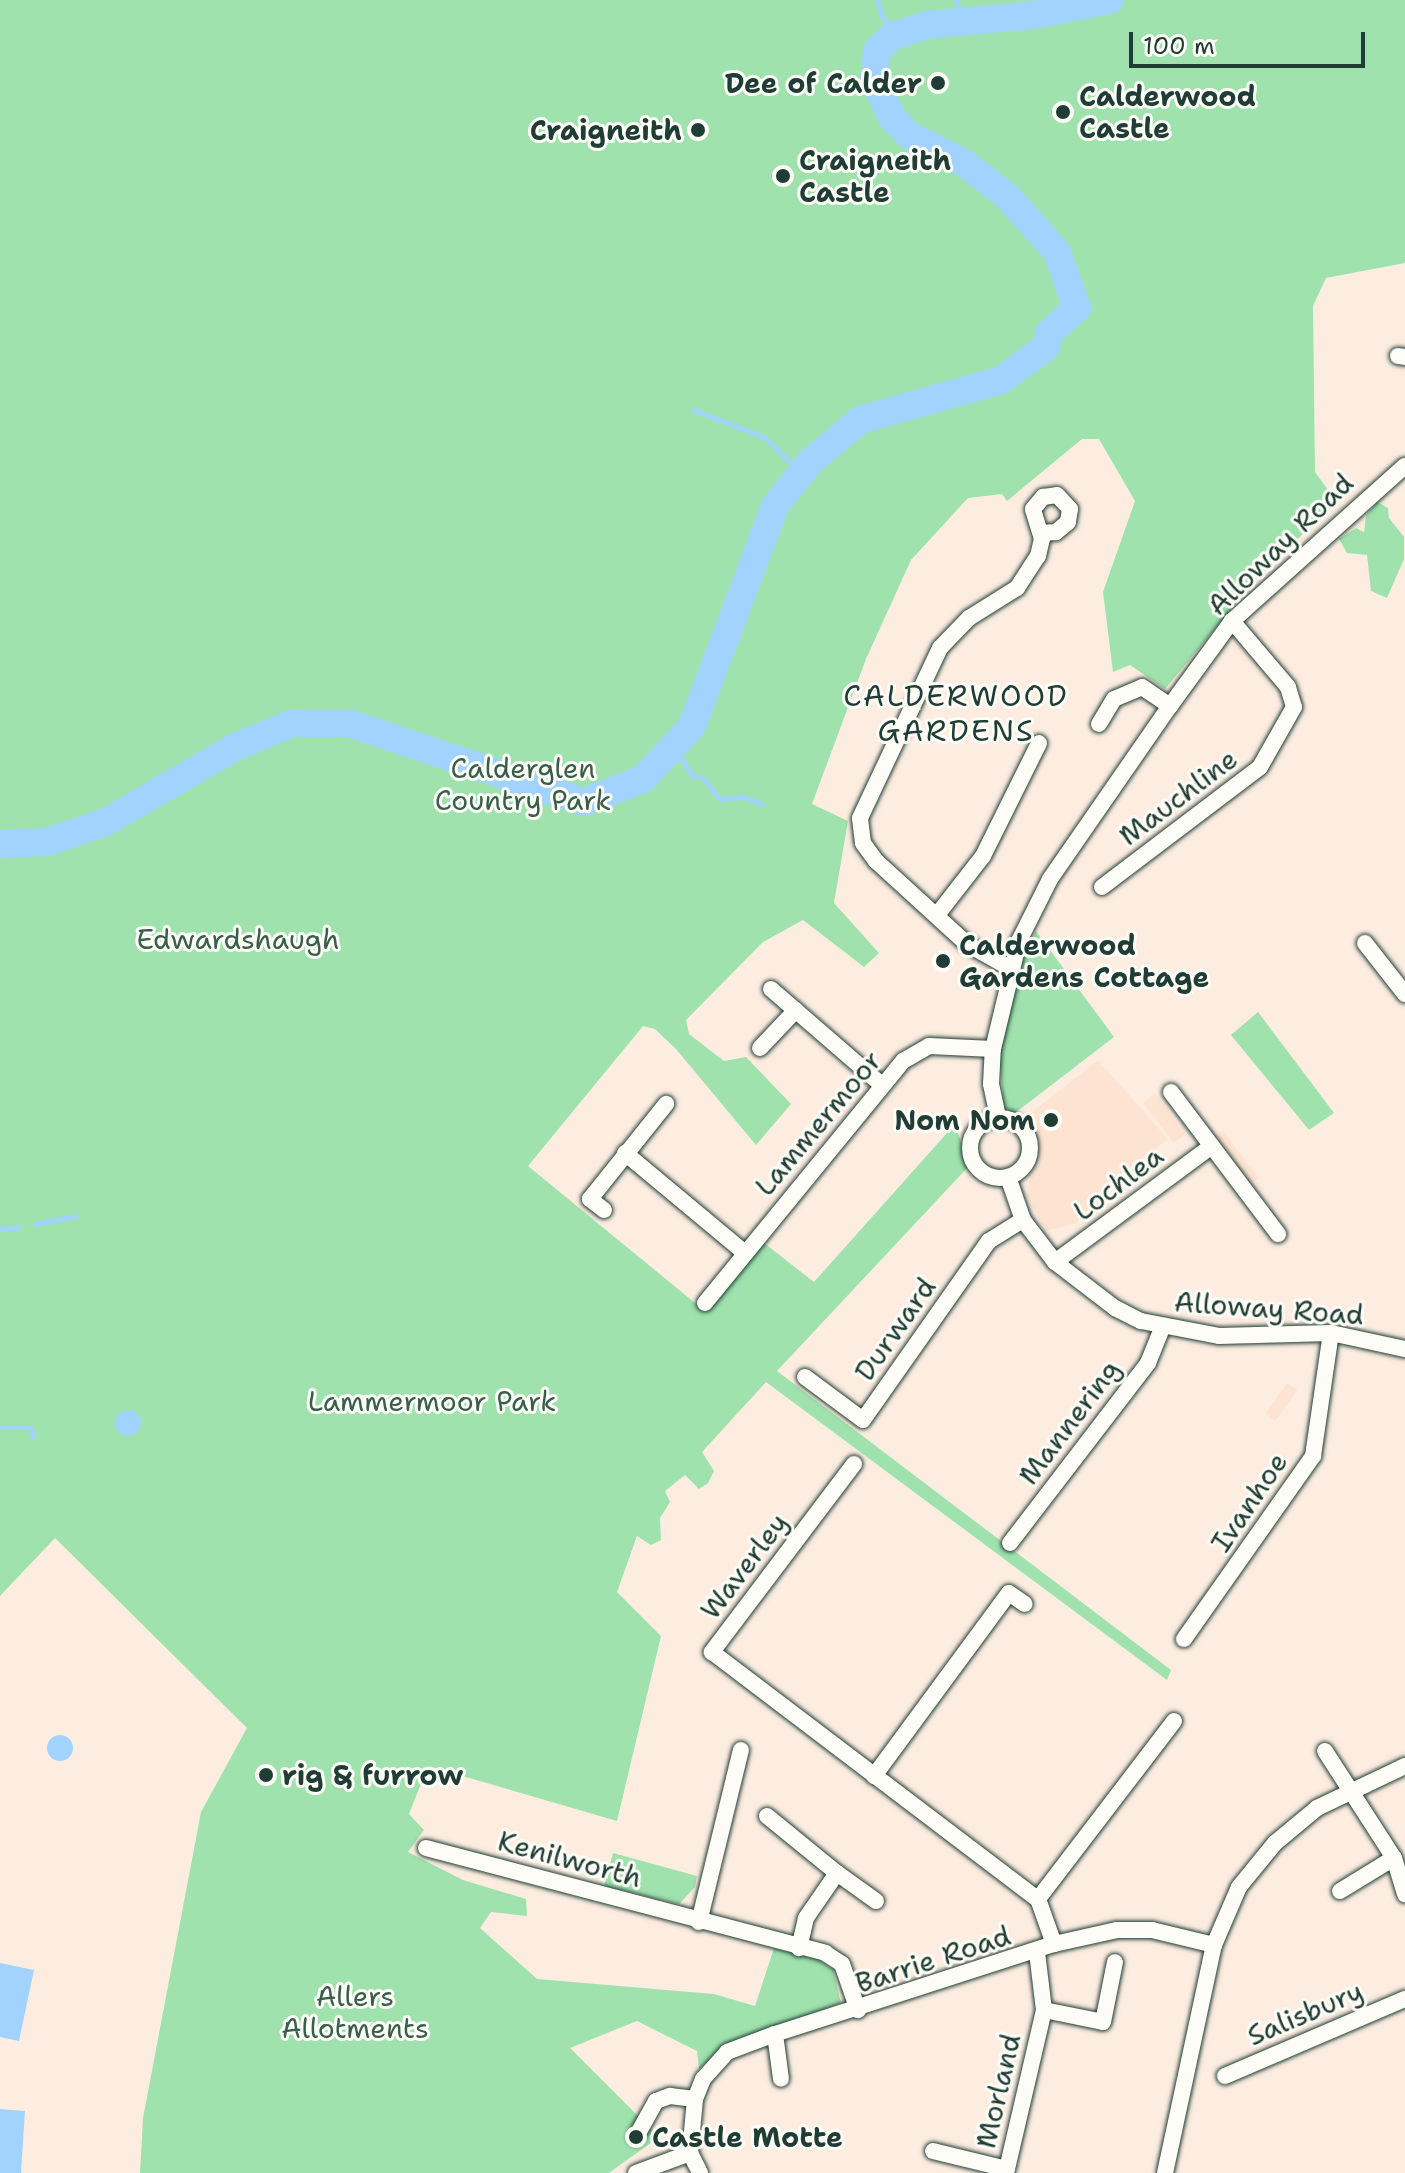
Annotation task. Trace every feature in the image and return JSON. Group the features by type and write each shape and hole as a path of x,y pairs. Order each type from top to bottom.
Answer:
{"street":[{"name":"Alloway Road","path":"998,1117 991,1084 993,1049 1010,968 1050,879 1232,621 1405,466"},
{"path":"1010,968 967,944 876,861 863,843 860,818 940,648 969,618 1017,588 1038,556 1041,533"},
{"name":"Mauchline","path":"1102,887 1260,767 1294,707 1288,687 1232,621"},
{"path":"1099,724 1114,699 1142,687 1170,706"},
{"path":"937,915 983,856 1039,743"},
{"path":"1365,943 1405,994"},
{"path":"771,989 882,1085"},
{"path":"760,1048 796,1010"},
{"name":"Lammermoor","path":"705,1303 903,1061 929,1046 993,1049"},
{"path":"1171,1092 1278,1234"},
{"path":"604,1210 590,1199 666,1104"},
{"path":"998,1117 1024,1128 1031,1147 1025,1166 1008,1177 983,1173 970,1150 974,1132 998,1117"},
{"name":"Lochlea","path":"1055,1262 1212,1146"},
{"path":"625,1153 745,1253"},
{"name":"Alloway Road","path":"1008,1177 1023,1220 1055,1262 1115,1308 1162,1328 1219,1336 1331,1333 1405,1349"},
{"name":"Durward","path":"805,1377 863,1420 989,1241 1023,1220"},
{"name":"Mannering","path":"1010,1543 1148,1363 1162,1328"},
{"name":"Ivanhoe","path":"1184,1639 1313,1456 1331,1333"},
{"name":"Waverley","path":"854,1464 712,1652 1038,1899"},
{"path":"874,1776 1009,1593 1025,1604"},
{"path":"1054,1944 1038,1899 1174,1721"},
{"path":"699,1922 741,1750"},
{"path":"1325,1751 1394,1858 1404,1886"},
{"path":"1165,2173 1214,1945 1239,1887 1275,1843 1317,1808 1405,1766"},
{"path":"767,1816 876,1901"},
{"name":"Kenilworth","path":"426,1848 825,1953 842,1964 858,2010"},
{"path":"1340,1891 1394,1858"},
{"path":"799,1948 806,1918 837,1873"},
{"name":"Barrie Road","path":"690,2153 695,2099 703,2079 727,2052 1054,1944 1135,1928 1214,1945"},
{"name":"Morland","path":"933,2151 1007,2169 1044,2010 1037,1952"},
{"path":"1044,2010 1103,2022 1115,1962"},
{"name":"Salisbury","path":"1225,2076 1405,1999"},
{"path":"775,2034 781,2079"},
{"path":"636,2137 656,2101 670,2096 695,2099"},
{"path":"636,2173 690,2153 700,2173"}],"shaded area":[{"path":"1098,1060 1168,1139 1100,1191 1108,1201 1074,1224 1046,1231 1027,1196 1037,1135 1026,1117"},
{"path":"1155,1094 1185,1134 1174,1143 1143,1103"},
{"path":"1223,1131 1259,1178 1248,1187 1212,1138"},
{"path":"1287,1383 1298,1390 1275,1421 1265,1414"}],"green space":[{"path":"0,0 1405,0 1405,263 1326,278 1313,306 1315,472 1329,491 1329,509 1257,578 1165,689 1130,665 1113,672 1103,592 1135,501 1099,439 1082,439 1007,501 1002,494 968,498 911,560 866,659 812,804 848,821 834,903 879,953 864,967 803,920 763,942 686,1020 689,1034 724,1061 746,1057 791,1104 756,1145 676,1049 655,1029 643,1026 528,1166 706,1312 764,1243 814,1282 955,1124 969,1166 777,1371 1171,1670 1167,1680 766,1382 702,1452 714,1471 708,1483 699,1489 685,1475 665,1491 670,1502 660,1518 661,1540 651,1545 637,1536 617,1592 661,1636 617,1821 428,1766 409,1814 424,1830 408,1852 463,1880 526,1899 527,1916 491,1912 480,1928 537,1979 714,1994 755,2006 774,1948 817,1959 833,1970 841,2003 760,2032 718,2052 699,2069 697,2051 637,2021 570,2048 659,2137 609,2173 140,2173 143,2118 201,1812 247,1728 55,1538 0,1596"},
{"path":"1377,502 1388,508 1389,518 1404,537 1404,559 1387,598 1371,591 1367,555 1347,553 1339,539 1356,528 1364,532 1366,516"},
{"path":"1036,931 1114,1037 1015,1113 1004,1107 999,1055 1016,973"},
{"path":"1258,1012 1334,1113 1309,1130 1231,1035"},
{"path":"613,1853 697,1876 695,1887 679,1904 604,1886"}],"water":[{"path":"128,1410 137,1414 141,1423 137,1432 128,1436 119,1432 115,1423 119,1414"},
{"path":"60,1735 69,1739 73,1748 69,1757 60,1761 51,1757 47,1748 51,1739"},
{"path":"0,1963 34,1970 19,2041 0,2037"},
{"path":"0,2109 25,2111 21,2173 0,2173"}],"waterway":[{"path":"877,0 883,18 901,32"},
{"path":"956,0 961,16"},
{"path":"0,844 47,842 106,822 235,747 293,723 348,723 584,802 643,779 692,726 775,506 810,462 860,420 1001,380 1046,347 1049,333 1077,308 1057,252 1007,196 964,163 909,135 893,119 874,80 877,51 891,37 926,25 1034,15 1110,0"},
{"path":"694,410 764,437 801,473"},
{"path":"668,752 683,760 692,776 702,777 720,799 744,797 762,804"},
{"path":"35,1224 75,1216"},
{"path":"0,1229 19,1227"},
{"path":"0,1427 30,1427 33,1437"}],"place":[{"name":"Dee of Calder","path":"938,83"},
{"name":"Calderwood Castle","path":"1063,112"},
{"name":"Craigneith","path":"698,130"},
{"name":"Craigneith Castle","path":"783,176"},
{"name":"Calderwood Gardens Cottage","path":"943,961"},
{"name":"Nom Nom","path":"1051,1120"},
{"name":"rig & furrow","path":"266,1775"},
{"name":"Castle Motte","path":"636,2137"}],"district":[{"name":"CALDERWOOD GARDENS","path":"956,713"}],"park label":[{"name":"Calderglen Country Park","path":"523,784"},
{"name":"Edwardshaugh","path":"238,939"},
{"name":"Lammermoor Park","path":"432,1401"},
{"name":"Allers Allotments","path":"355,2012"}]}
